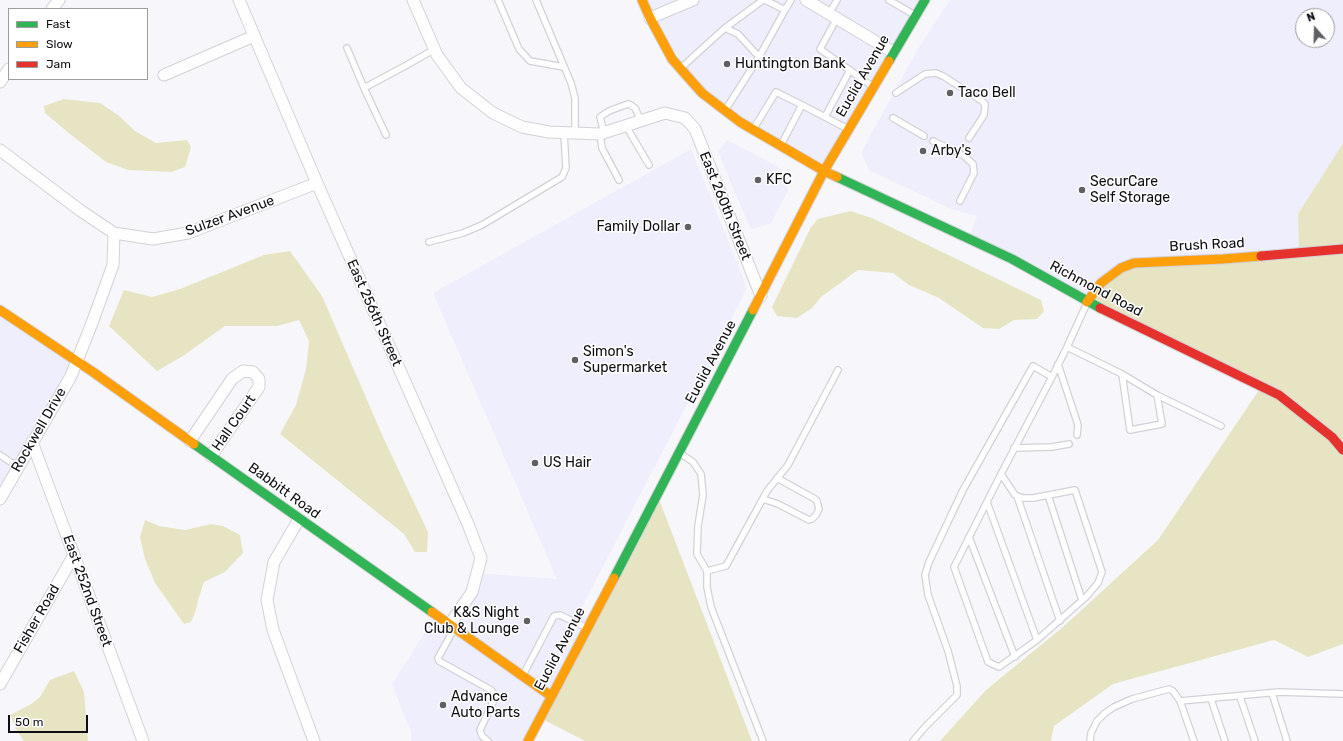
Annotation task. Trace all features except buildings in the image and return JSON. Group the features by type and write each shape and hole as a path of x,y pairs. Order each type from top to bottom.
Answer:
{"main road":[{"path":"642,0 672,59 702,93 740,122 824,171"},
{"name":"Euclid Avenue","path":"528,741 761,296 824,171 925,0"},
{"name":"Richmond Road","path":"824,171 1012,259 1087,302 1279,395 1332,437 1343,450"},
{"name":"Brush Road","path":"1087,302 1101,283 1121,268 1134,263 1222,259 1343,250"},
{"name":"Babbitt Road","path":"0,310 77,361 551,696"}],"street":[{"path":"53,8 59,0"},
{"name":"East 256th Street","path":"239,0 317,183 468,524 481,558 472,592 452,626"},
{"path":"413,0 437,55 461,88 493,113 522,126 549,132 602,134 641,121"},
{"path":"650,18 693,0"},
{"path":"806,0 893,52"},
{"path":"164,75 254,36"},
{"path":"0,82 8,70"},
{"name":"East 260th Street","path":"641,121 665,113 685,118 695,129 761,296"},
{"name":"Sulzer Avenue","path":"0,150 81,211 114,233 153,239 188,233 317,183"},
{"name":"Rockwell Drive","path":"0,499 71,376 92,323 112,265 114,233"},
{"name":"Hall Court","path":"190,441 232,378 243,370 253,372 259,379 259,387 211,456"},
{"name":"East 252nd Street","path":"32,442 143,741"},
{"path":"299,519 274,562 266,600 273,630 314,741"},
{"name":"Fisher Road","path":"0,684 74,555"}],"lane":[{"path":"498,0 519,49 530,61 564,67"},
{"path":"429,242 463,234 482,225 562,177 566,168 575,98 564,67 536,0"},
{"path":"680,68 725,28 764,0 785,10"},
{"path":"725,111 759,57 790,0"},
{"path":"837,0 833,16 820,49 873,86"},
{"path":"889,0 915,16"},
{"path":"725,28 738,34 759,57"},
{"path":"347,48 386,135"},
{"path":"364,88 434,49"},
{"path":"825,117 850,70"},
{"path":"896,93 925,74 936,72 943,76 985,104 984,115 969,138"},
{"path":"753,130 776,92 802,104 848,129"},
{"path":"619,180 602,148 600,117 609,111 629,104 635,108 641,121"},
{"path":"781,145 802,104"},
{"path":"892,118 924,136"},
{"path":"626,126 649,165"},
{"path":"933,141 964,156 973,164 974,172 960,201"},
{"path":"1017,496 1023,498 1033,498 1075,490 1102,572 1098,583 1060,621 1038,640 999,667 988,662 987,660 954,567 1014,448 1052,377 1087,302"},
{"path":"1067,347 1122,374 1157,395 1221,426"},
{"path":"1058,364 1078,425 1077,435"},
{"path":"913,741 957,695 957,686 948,651 928,595 925,575 929,562 963,490 1033,366 1052,377"},
{"path":"707,571 726,566 767,491 788,465 838,370"},
{"path":"1122,374 1130,430 1162,424 1157,395"},
{"path":"1014,448 1052,447 1069,444"},
{"path":"679,453 693,462 701,474 703,496 698,526 697,554 707,571 707,587 711,607 762,741"},
{"path":"0,454 18,466"},
{"path":"1001,474 1017,496 1060,621"},
{"path":"763,498 809,520 816,515 819,509 815,499 777,478"},
{"path":"1048,495 1082,600"},
{"path":"987,502 1038,640"},
{"path":"969,537 1015,656"},
{"path":"523,676 554,616 560,614 587,628"},
{"path":"452,626 438,658 439,661 491,690 494,694 494,700 480,730 482,736 488,741"},
{"path":"1090,741 1091,733 1097,721 1114,707 1132,698 1169,689 1173,691 1180,701 1194,741"},
{"path":"1272,693 1287,741"},
{"path":"1180,701 1240,697 1272,693 1343,694"},
{"path":"1240,697 1255,741"},
{"path":"1211,699 1225,741"}],"shaded area":[{"path":"642,0 925,0 824,171 702,93"},
{"path":"950,0 1343,0 1343,143 1298,214 1300,253 1087,302 969,239 977,216 951,209 869,170 861,153 916,52"},
{"path":"64,99 100,103 118,115 135,131 156,143 187,140 191,147 185,167 171,172 128,170 106,162 45,113 44,106"},
{"path":"727,140 775,165 781,170 788,191 771,223 751,230 718,152"},
{"path":"1343,143 1343,644 1308,657 1274,640 1113,684 1054,726 1051,741 940,741 986,690 1063,627 1158,540 1261,387 1087,302 1121,268 1299,253 1298,214"},
{"path":"691,149 744,280 746,290 579,613 591,620 528,741 411,741 411,732 392,684 436,615 450,624 477,573 557,579 433,293"},
{"path":"850,211 872,218 1041,300 1044,311 1037,319 1014,320 999,329 983,328 939,298 909,285 893,273 858,270 821,297 812,308 797,318 777,316 772,307 811,227 818,219"},
{"path":"290,251 322,296 383,437 428,532 427,552 415,552 404,534 280,434 296,405 306,369 309,341 299,320 277,326 225,326 183,356 157,371 109,326 124,290 152,297 180,289 264,255"},
{"path":"0,308 77,361 0,499"},
{"path":"657,494 752,741 585,741 540,718"},
{"path":"145,520 159,526 185,530 211,524 223,526 240,535 243,553 225,572 204,582 191,622 184,624 155,583 145,559 140,537"},
{"path":"74,671 84,692 88,741 24,741 17,731 10,715 31,704 40,697 50,680"}],"traffic: fast":[{"path":"889,61 925,0"},
{"path":"837,177 1012,259 1100,308"},
{"path":"614,578 753,310"},
{"path":"194,444 432,612"}],"traffic: slow":[{"path":"642,0 672,59 702,93 740,122 837,177"},
{"path":"753,310 824,171 889,61"},
{"path":"1087,302 1101,283 1121,268 1134,263 1261,256"},
{"path":"0,310 93,372 194,444"},
{"path":"528,741 614,578"},
{"path":"432,612 551,696"}],"traffic: jam":[{"path":"1261,256 1343,249"},
{"path":"1100,308 1279,395 1332,437 1343,450"}],"place":[{"name":"Huntington Bank","path":"727,64"},
{"name":"Taco Bell","path":"950,93"},
{"name":"Arby's","path":"923,151"},
{"name":"KFC","path":"758,180"},
{"name":"SecurCare Self Storage","path":"1082,190"},
{"name":"Family Dollar","path":"688,227"},
{"name":"Simon's Supermarket","path":"575,360"},
{"name":"US Hair","path":"535,463"},
{"name":"K&S Night Club & Lounge","path":"527,621"},
{"name":"Advance Auto Parts","path":"443,705"}]}
